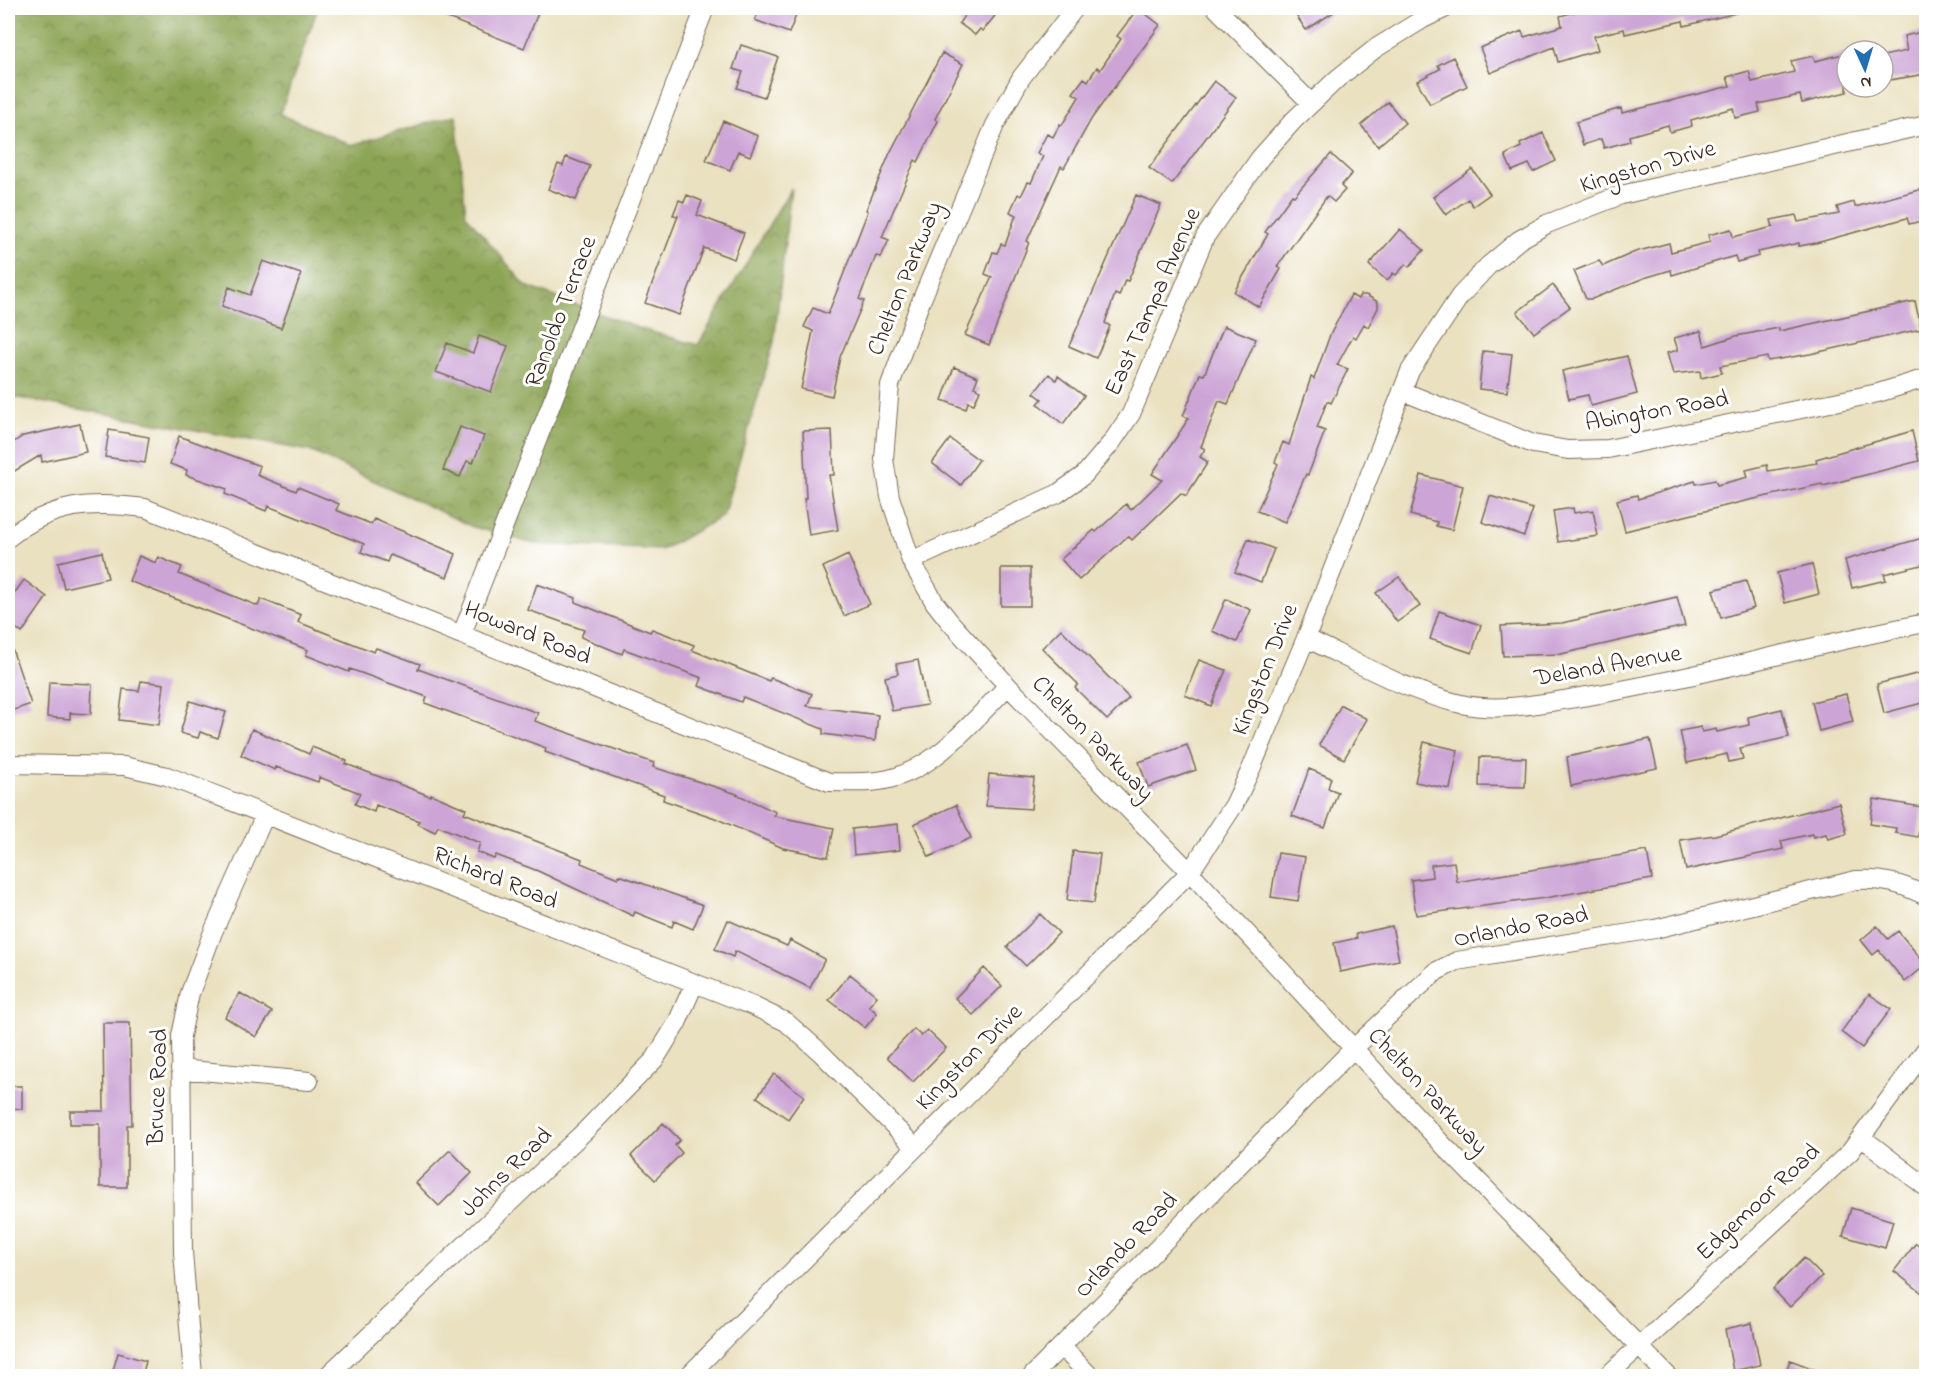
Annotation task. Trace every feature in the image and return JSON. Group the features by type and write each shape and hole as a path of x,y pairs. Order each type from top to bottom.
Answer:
{"street":[{"name":"Ranoldo Terrace","path":"462,634 705,8"},
{"name":"Chelton Parkway","path":"1075,8 1021,78 995,125 919,306 890,385 884,459 890,497 911,561 935,603 1008,686 1190,872 1353,1049 1668,1377"},
{"path":"1216,8 1311,103"},
{"name":"East Tampa Avenue","path":"911,561 1057,494 1084,475 1112,442 1131,414 1205,237 1260,158 1311,103 1376,48 1422,19 1446,8"},
{"name":"Kingston Drive","path":"688,1377 1190,872 1234,805 1306,638 1410,371 1432,334 1460,296 1488,266 1519,240 1547,224 1621,195 1926,124"},
{"name":"Abington Road","path":"1402,391 1533,444 1568,450 1608,449 1878,393 1926,378"},
{"name":"Howard Road","path":"8,538 48,512 78,505 111,503 145,508 829,782 868,782 889,779 915,769 938,755 1008,686"},
{"name":"Deland Avenue","path":"1306,638 1412,686 1462,704 1522,707 1662,683 1838,639 1926,623"},
{"name":"Richard Road","path":"8,764 124,766 167,776 694,984 753,1005 786,1022 820,1052 915,1148"},
{"name":"Bruce Road","path":"193,1377 183,1252 181,1036 190,993 213,932 266,815"},
{"name":"Orlando Road","path":"1032,1377 1353,1049 1437,971 1457,961 1655,929 1856,880 1878,878 1903,884 1926,896"},
{"name":"Johns Road","path":"327,1377 586,1130 655,1059 676,1023 694,984"},
{"name":"Edgemoor Road","path":"1607,1377 1850,1152 1926,1049"},
{"path":"180,1069 309,1081"},
{"path":"1861,1137 1926,1187"},
{"path":"1062,1347 1090,1377"}],"green space":[{"path":"8,8 318,8 280,114 351,145 456,115 466,215 526,286 638,328 698,345 791,188 774,342 723,516 662,550 535,544 473,527 310,451 8,396"}],"building":[{"path":"422,8 540,8 524,48"},
{"path":"760,8 799,8 789,33 755,20"},
{"path":"970,8 1001,8 983,31 980,29 975,35 959,23"},
{"path":"1138,8 1160,25 1092,118 1064,168 1061,166 1027,241 1029,242 989,345 965,335 992,277 985,274 993,252 997,253 1001,244 1005,245 1016,215 1010,212 1018,194 1021,196 1028,182 1031,183 1043,156 1037,153 1047,134 1053,137 1060,124 1062,125 1079,97 1073,93 1084,78 1088,81 1097,67 1100,70 1121,39 1117,36"},
{"path":"1291,8 1340,8 1306,30"},
{"path":"1589,8 1735,8 1736,13 1684,26 1683,21 1625,34 1624,29 1594,36 1598,50 1558,62 1554,47 1490,73 1480,48 1522,31 1524,37 1562,26 1560,16"},
{"path":"1926,31 1926,74 1895,79 1895,54 1907,51 1904,36"},
{"path":"741,45 778,57 764,97 737,88 743,72 733,69"},
{"path":"942,53 963,64 935,119 938,121 918,162 915,160 882,237 889,240 881,257 876,256 859,299 864,301 840,357 832,396 801,389 813,331 804,327 813,308 828,314 868,211 866,210 890,153"},
{"path":"1813,56 1815,61 1835,56 1835,95 1802,103 1800,95 1758,104 1760,112 1735,118 1733,108 1691,120 1692,126 1670,132 1668,125 1629,136 1630,141 1604,148 1601,139 1583,145 1576,122 1621,108 1622,113 1730,86 1727,77 1749,71 1752,82 1794,72 1791,61"},
{"path":"1453,57 1467,86 1430,104 1417,81 1440,69 1438,65"},
{"path":"1214,81 1236,97 1172,184 1149,168"},
{"path":"1388,102 1405,123 1378,146 1361,125"},
{"path":"723,121 758,136 750,156 738,151 730,170 706,160"},
{"path":"1543,133 1556,161 1533,172 1529,164 1512,171 1505,155 1521,147 1520,144"},
{"path":"1331,154 1352,173 1341,186 1345,190 1334,202 1327,196 1277,267 1281,269 1259,307 1234,292 1268,234 1265,232 1292,195 1294,196"},
{"path":"566,157 590,166 576,200 548,189 558,164 563,166"},
{"path":"1472,169 1490,194 1473,206 1468,199 1446,215 1433,197"},
{"path":"1926,188 1926,220 1909,224 1907,218 1816,243 1799,246 1799,243 1758,252 1759,256 1737,262 1735,256 1672,275 1671,270 1592,299 1586,299 1574,271 1599,261 1603,266 1635,252 1669,243 1671,252 1710,242 1708,235 1731,229 1733,237 1773,227 1771,220 1796,215 1798,222 1839,214 1837,207 1854,202 1855,207"},
{"path":"687,195 702,201 697,215 744,233 734,259 704,248 679,315 645,303 678,216 673,215 679,200 684,202"},
{"path":"1136,195 1161,205 1128,281 1125,280 1119,296 1115,294 1105,323 1110,326 1096,358 1069,346"},
{"path":"1400,229 1424,250 1409,267 1406,264 1396,275 1393,273 1387,281 1369,265"},
{"path":"263,261 301,274 281,328 222,306 229,287 250,295"},
{"path":"1553,285 1570,307 1534,333 1517,312"},
{"path":"1351,295 1358,299 1360,295 1366,295 1378,302 1378,308 1368,327 1364,324 1356,338 1353,336 1337,365 1348,369 1331,403 1327,401 1317,428 1325,431 1308,475 1306,474 1285,522 1257,511 1278,464 1275,462 1283,442 1289,445 1311,377 1314,379 1330,335"},
{"path":"1915,301 1921,329 1810,354 1768,361 1767,357 1720,366 1722,373 1701,378 1700,371 1673,374 1667,353 1678,350 1674,338 1701,331 1705,346 1736,336 1779,328 1779,331"},
{"path":"1224,326 1256,339 1228,404 1219,401 1201,447 1205,449 1200,457 1208,462 1186,496 1181,493 1132,540 1128,536 1079,580 1061,559 1094,530 1096,532 1126,504 1131,510 1162,480 1152,474 1189,418 1183,416 1200,374 1204,375"},
{"path":"479,336 508,346 491,392 436,372 447,343 473,353"},
{"path":"1483,351 1512,354 1507,392 1479,389"},
{"path":"1627,356 1637,394 1591,406 1588,395 1569,399 1562,371"},
{"path":"954,367 978,377 974,387 980,390 974,404 968,402 966,409 942,400"},
{"path":"1049,374 1056,380 1058,376 1084,396 1063,424 1038,404 1042,399 1034,393"},
{"path":"80,424 86,452 42,462 41,455 8,475 8,446 23,436"},
{"path":"460,427 484,436 473,463 467,461 460,477 443,470"},
{"path":"109,430 149,437 145,463 105,457"},
{"path":"832,430 834,475 829,475 838,530 809,535 804,499 806,498 803,431"},
{"path":"1912,431 1919,461 1823,486 1822,484 1741,502 1625,531 1617,500 1637,495 1638,499 1695,481 1696,484 1715,480 1717,485 1748,477 1746,470 1767,465 1768,471 1817,463 1816,459"},
{"path":"179,436 260,466 257,475 296,491 298,487 339,504 336,510 371,524 374,519 456,554 447,577 390,555 387,562 361,552 364,544 268,506 266,511 225,494 227,489 186,475 187,470 170,464"},
{"path":"950,439 979,460 961,485 932,463"},
{"path":"1421,475 1463,486 1452,530 1436,526 1437,522 1410,515"},
{"path":"1490,496 1533,509 1524,536 1482,522"},
{"path":"1573,508 1574,513 1593,510 1598,536 1558,542 1553,511"},
{"path":"1926,537 1926,564 1884,574 1886,580 1852,588 1845,560"},
{"path":"1248,539 1274,549 1261,582 1235,572"},
{"path":"102,552 108,578 64,588 58,562"},
{"path":"848,555 870,604 844,616 823,567"},
{"path":"139,556 156,563 158,557 182,567 179,574 258,606 261,599 301,615 298,622 374,652 376,648 420,664 418,669 538,713 535,721 654,763 653,767 734,793 776,812 774,816 834,828 828,857 783,848 715,818 663,800 664,795 545,752 546,748 425,703 427,697 350,669 349,672 306,655 308,650 129,581"},
{"path":"1812,564 1819,594 1785,603 1777,573"},
{"path":"1001,568 1030,568 1030,606 1001,606"},
{"path":"1399,577 1420,606 1397,622 1376,593"},
{"path":"24,580 47,597 22,633 8,622 8,602"},
{"path":"1746,581 1754,608 1721,618 1713,590"},
{"path":"537,584 576,598 575,602 650,632 652,629 694,645 692,650 769,681 771,678 812,694 807,706 878,715 875,741 823,734 823,729 743,697 741,702 699,686 702,678 624,649 622,654 581,637 584,630 528,610"},
{"path":"1677,597 1685,626 1561,654 1503,656 1501,626 1562,623"},
{"path":"1226,599 1251,610 1237,642 1212,631"},
{"path":"1439,611 1481,625 1472,653 1430,639"},
{"path":"1061,629 1129,698 1107,720 1075,688 1078,684 1042,648"},
{"path":"8,643 10,643 31,704 8,712"},
{"path":"918,660 927,705 892,711 885,677 898,674 896,664"},
{"path":"1199,660 1226,670 1211,706 1185,695"},
{"path":"1920,673 1926,702 1884,713 1877,684"},
{"path":"141,681 164,684 159,725 119,720 123,689 139,691"},
{"path":"49,682 92,684 91,714 70,713 70,719 47,717"},
{"path":"1846,694 1853,722 1819,731 1812,702"},
{"path":"190,701 226,712 218,738 200,732 198,738 180,733"},
{"path":"1341,705 1367,719 1344,759 1319,745"},
{"path":"1782,709 1789,737 1740,748 1743,759 1729,762 1727,754 1687,763 1680,731 1701,727 1702,732 1716,729 1717,732 1749,725 1748,717"},
{"path":"252,729 309,754 312,747 347,761 346,764 430,796 431,794 466,809 464,813 582,859 581,863 618,878 619,875 703,905 693,929 674,921 672,927 635,912 633,916 538,871 496,855 494,859 477,852 480,843 438,826 435,832 418,824 419,821 376,805 374,812 355,804 360,793 319,777 318,782 276,767 275,770 241,755"},
{"path":"1650,739 1657,768 1571,786 1567,757"},
{"path":"1424,742 1458,750 1450,789 1415,782"},
{"path":"1187,745 1196,770 1148,787 1139,762"},
{"path":"1480,757 1526,758 1525,787 1479,786"},
{"path":"1309,769 1331,778 1328,788 1338,792 1325,828 1292,816"},
{"path":"989,774 1034,778 1031,809 986,806"},
{"path":"1874,799 1922,807 1918,837 1895,833 1896,828 1870,824"},
{"path":"1839,803 1847,834 1828,839 1826,834 1813,837 1812,834 1781,841 1783,849 1686,870 1680,840 1715,835"},
{"path":"956,805 971,838 929,857 914,824"},
{"path":"898,824 900,850 854,855 852,829"},
{"path":"1073,851 1100,854 1094,903 1067,900"},
{"path":"1647,851 1652,879 1545,898 1416,915 1411,880 1432,877 1431,865 1454,862 1457,882"},
{"path":"1278,853 1305,857 1298,901 1271,897"},
{"path":"1040,914 1059,933 1026,966 1007,947"},
{"path":"728,920 787,946 790,940 825,959 810,988 735,951 733,957 715,949"},
{"path":"1392,926 1399,960 1340,972 1334,943 1357,938 1356,934"},
{"path":"1877,926 1888,939 1898,931 1926,965 1905,982 1879,950 1873,955 1861,940"},
{"path":"984,968 1002,986 973,1015 955,998"},
{"path":"850,974 877,996 869,1006 877,1013 865,1028 829,1000"},
{"path":"240,993 272,1012 256,1037 225,1017"},
{"path":"1869,994 1891,1009 1862,1048 1841,1032"},
{"path":"103,1023 130,1023 132,1125 127,1125 127,1187 100,1187 100,1124 70,1124 70,1111 104,1111"},
{"path":"914,1029 921,1036 927,1030 946,1048 913,1082 887,1057"},
{"path":"774,1074 804,1096 788,1119 757,1097"},
{"path":"8,1086 22,1086 22,1109 8,1108"},
{"path":"663,1123 680,1140 675,1145 682,1153 655,1180 631,1156"},
{"path":"450,1150 472,1173 439,1206 416,1183"},
{"path":"1851,1208 1893,1221 1885,1248 1843,1236"},
{"path":"1916,1243 1926,1251 1926,1296 1894,1271"},
{"path":"1804,1258 1822,1276 1790,1307 1773,1289"},
{"path":"1752,1323 1760,1365 1733,1371 1725,1329"},
{"path":"118,1353 146,1361 142,1377 111,1377"},
{"path":"1790,1360 1830,1375 1830,1377 1784,1377"}]}
